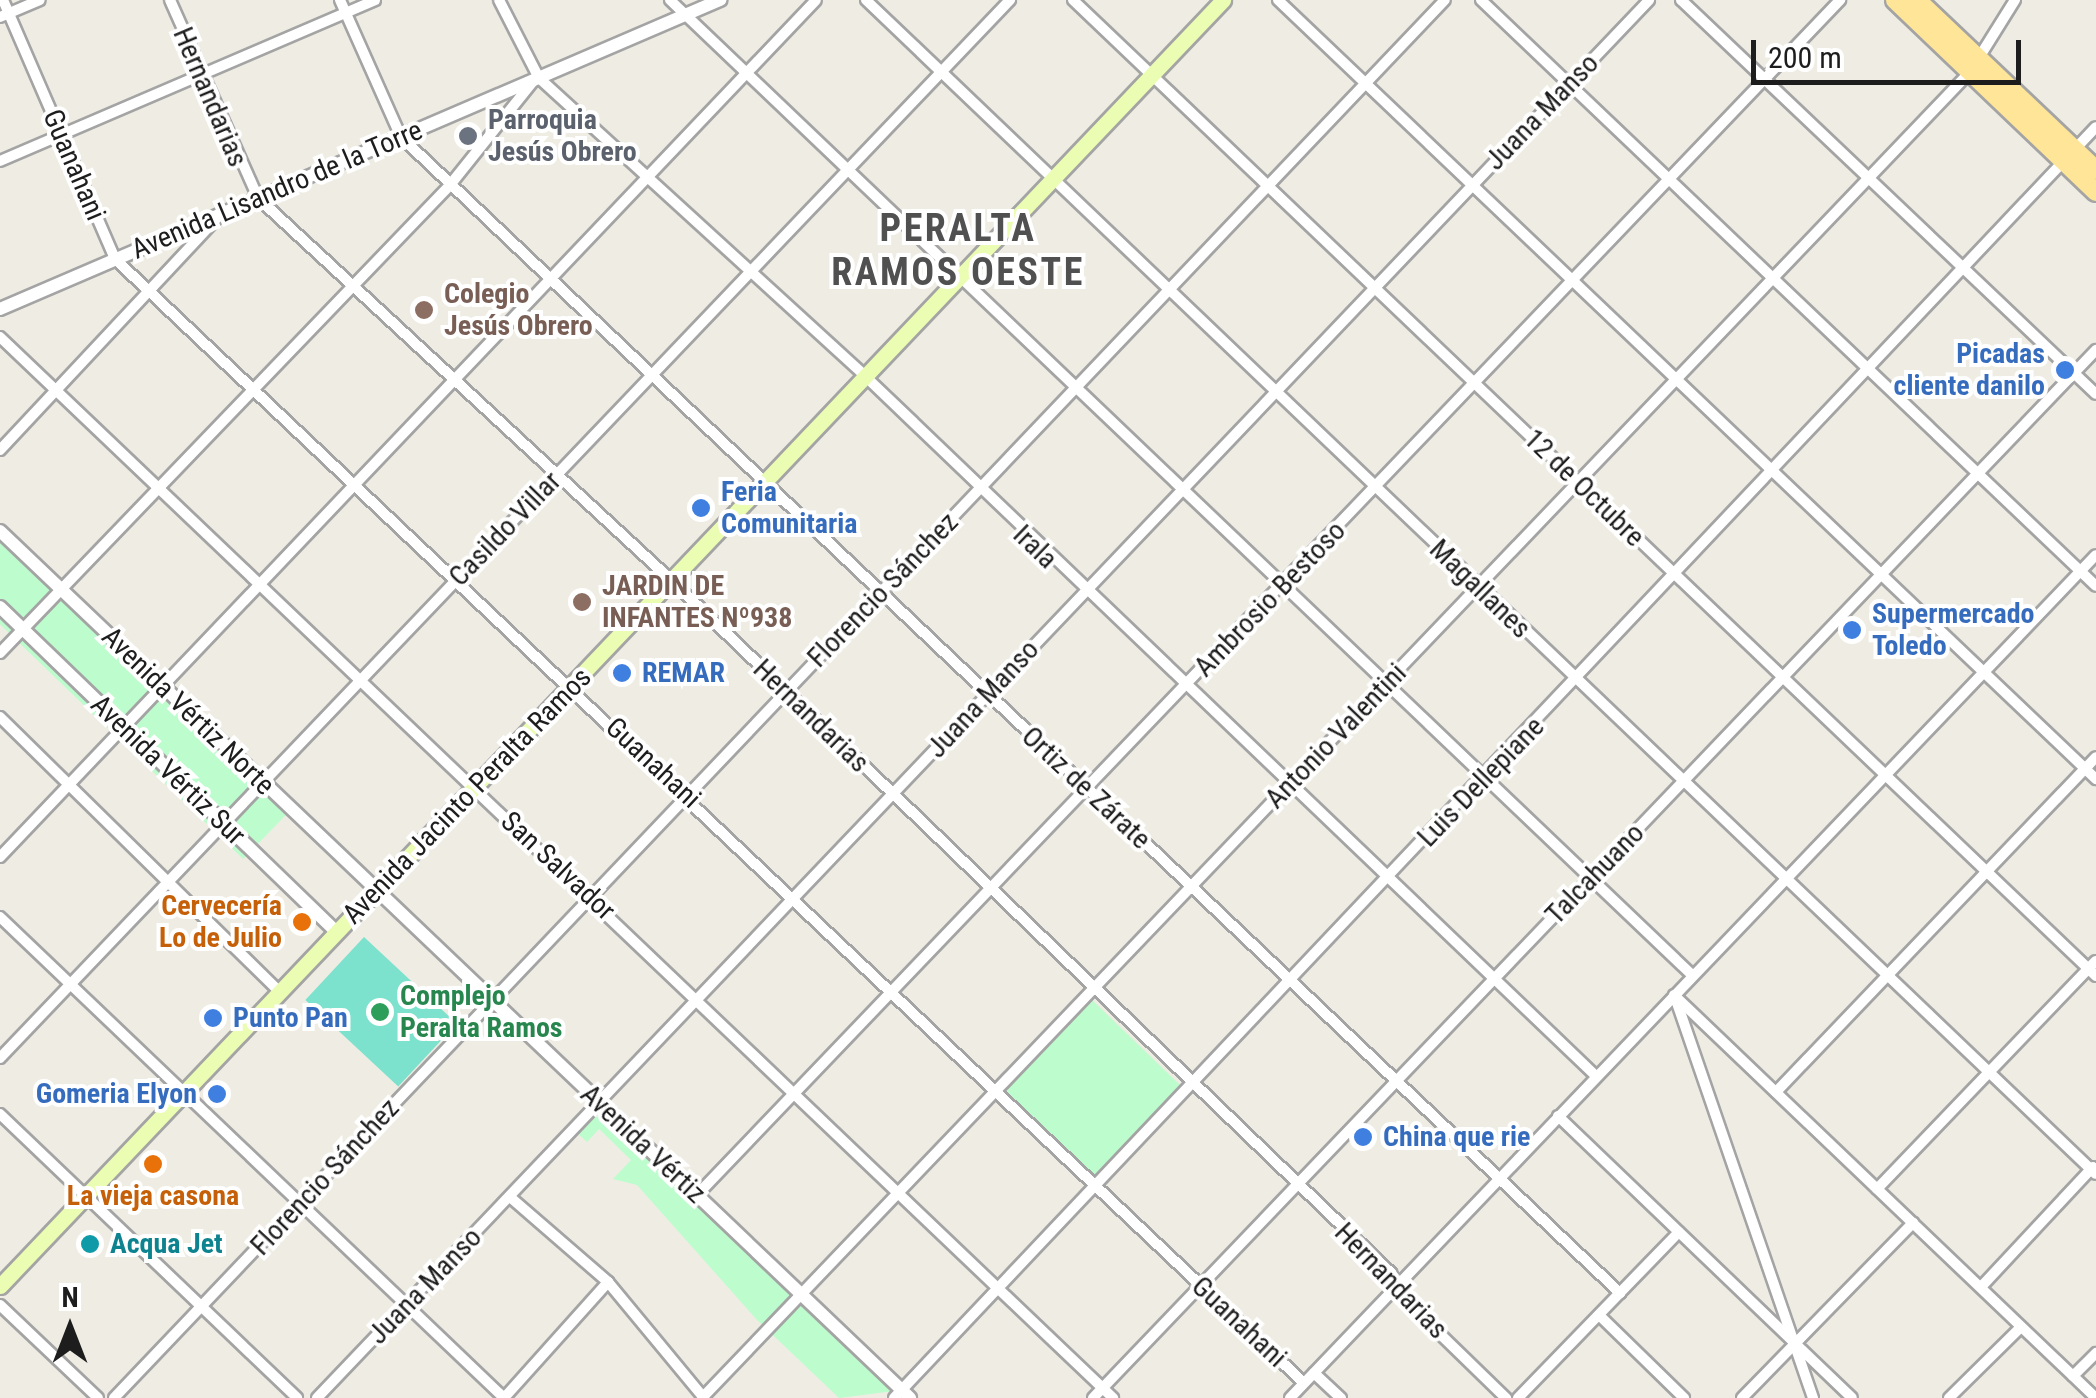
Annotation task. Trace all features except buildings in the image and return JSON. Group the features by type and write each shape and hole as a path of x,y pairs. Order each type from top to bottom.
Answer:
{"main road":[{"name":"Avenida Jacinto Peralta Ramos","path":"0,1286 1223,0"},
{"path":"1894,0 1974,65 2073,160 2096,192"},
{"path":"1917,0 1974,65"},
{"path":"2073,160 2096,170"}],"street":[{"name":"Guanahani","path":"3,0 4,15 62,134 115,260 358,482 1304,1383"},
{"path":"4,15 40,0"},
{"name":"Hernandarias","path":"170,0 258,198 672,581 1296,1186 1506,1398"},
{"name":"Ortiz de Zárate","path":"340,0 401,137 769,480 880,594 1620,1293"},
{"path":"0,161 375,0"},
{"name":"Irala","path":"499,0 537,78 866,377 1082,593 1188,684 1596,1076"},
{"path":"670,0 681,17 1692,975"},
{"name":"Avenida Lisandro de la Torre","path":"0,308 720,0"},
{"path":"0,857 816,0"},
{"name":"Magallanes","path":"866,0 1172,286 1375,489 2094,1170"},
{"name":"Casildo Villar","path":"0,1058 1010,0"},
{"name":"12 de Octubre","path":"1072,0 1986,872 2094,969"},
{"path":"1278,0 2096,779"},
{"name":"Florencio Sánchez","path":"114,1398 1445,0"},
{"path":"1481,0 2096,586"},
{"name":"Juana Manso","path":"317,1398 1649,0"},
{"path":"1681,0 2096,394"},
{"name":"Ambrosio Bestoso","path":"698,1195 990,888 1090,792 1188,684 1767,82 1840,0"},
{"name":"Antonio Valentini","path":"702,1398 1090,988 1291,784 1869,178 1974,65 2015,0"},
{"path":"0,653 450,185 537,78"},
{"name":"Luis Dellepiane","path":"902,1395 1001,1286 2073,160 2096,127"},
{"path":"0,450 222,214"},
{"name":"San Salvador","path":"0,337 160,486 359,681 700,996 1113,1398"},
{"name":"Talcahuano","path":"1093,1398 2096,350"},
{"name":"Avenida Vértiz Norte","path":"0,531 376,890"},
{"path":"1290,1398 2096,554"},
{"name":"Avenida Vértiz Sur","path":"0,608 336,932"},
{"path":"0,717 280,992"},
{"path":"1776,1092 2096,756"},
{"name":"Avenida Vértiz","path":"376,890 800,1292 902,1395"},
{"path":"0,917 504,1398 608,1282"},
{"path":"1877,1189 2094,969"},
{"path":"1674,994 2096,1398"},
{"path":"1674,994 1814,1398"},
{"path":"0,1114 297,1398"},
{"path":"1558,1116 1852,1398"},
{"path":"1981,1286 2094,1170"},
{"path":"510,1197 608,1282 702,1398"},
{"path":"1742,1398 1913,1223"},
{"path":"1518,1398 1679,1232"},
{"path":"0,1305 98,1398"},
{"path":"1598,1315 1684,1398"},
{"path":"1950,1398 2021,1327"},
{"path":"2072,1376 2096,1352"},
{"name":"Guanahani","path":"1314,1373 1340,1398"}],"green space":[{"path":"0,538 286,814 243,859 0,624"},
{"path":"1090,998 1181,1086 1095,1176 1003,1088"},
{"path":"599,1109 894,1391 839,1398 757,1320 637,1185 613,1179 631,1160 599,1129 587,1142 576,1132"}],"shaded area":[{"name":"Complejo Peralta Ramos","path":"364,937 457,1024 398,1087 305,1000"}],"place":[{"name":"Parroquia Jesús Obrero","path":"468,136"},
{"name":"Colegio Jesús Obrero","path":"424,310"},
{"name":"Picadas cliente danilo","path":"2065,370"},
{"name":"Feria Comunitaria","path":"701,508"},
{"name":"JARDIN DE INFANTES Nº938","path":"582,602"},
{"name":"Supermercado Toledo","path":"1852,630"},
{"name":"REMAR","path":"622,673"},
{"name":"Cervecería Lo de Julio","path":"302,922"},
{"name":"Complejo Peralta Ramos","path":"380,1012"},
{"name":"Punto Pan","path":"213,1018"},
{"name":"Gomeria Elyon","path":"217,1094"},
{"name":"China que rie","path":"1363,1137"},
{"name":"La vieja casona","path":"153,1164"},
{"name":"Acqua Jet","path":"90,1244"}],"district":[{"name":"PERALTA RAMOS OESTE","path":"958,251"}]}
